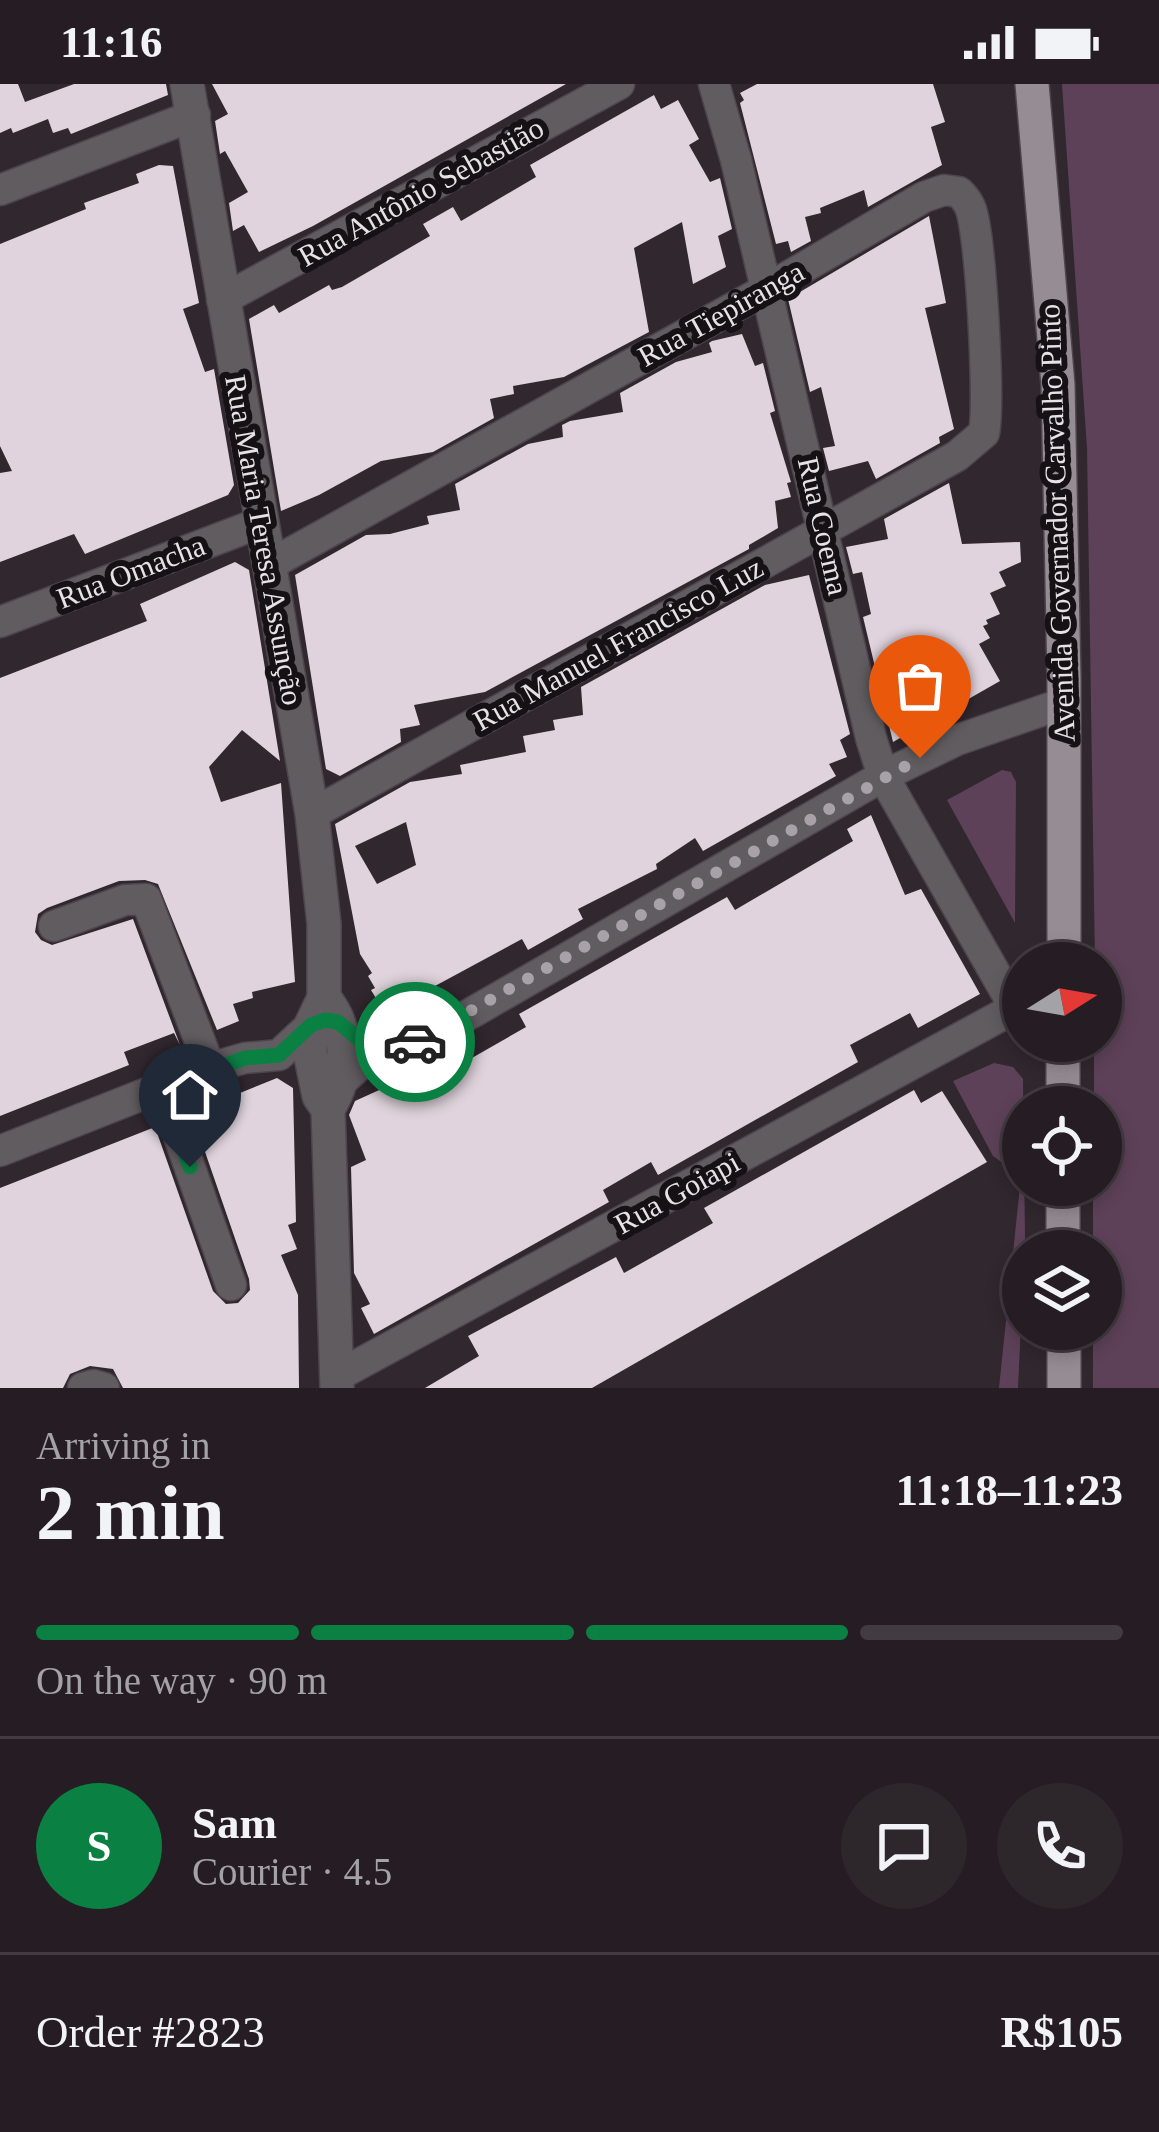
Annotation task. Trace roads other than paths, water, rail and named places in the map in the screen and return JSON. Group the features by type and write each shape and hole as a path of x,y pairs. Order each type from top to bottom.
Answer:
{"main road":[{"name":"Avenida Governador Carvalho Pinto","path":"1032,84 1058,385 1064,942"},
{"path":"1064,1350 1064,1388"}],"street":[{"name":"Rua Antônio Sebastião","path":"222,300 620,84"},
{"name":"Rua Coema","path":"714,84 883,776 1002,979"},
{"name":"Rua Maria Teresa Assunção","path":"191,99 311,814 324,924 324,1015 310,1052 328,1090 337,1382"},
{"path":"0,190 191,99"},
{"name":"Rua Tiepiranga","path":"269,565 944,190 959,192 969,203 976,243 984,434"},
{"name":"Rua Manuel Francisco Luz","path":"311,814 957,456 984,434"},
{"name":"Rua Omacha","path":"0,622 262,522"},
{"path":"279,1055 328,1090 374,1052 402,1048 435,1034 883,776 957,740 1064,703"},
{"path":"54,926 125,900 146,899 210,1068"},
{"path":"0,1151 210,1068 279,1055 324,1015 374,1052"},
{"name":"Rua Goiapi","path":"337,1382 1002,1017"},
{"path":"162,1088 230,1286"},
{"path":"83,1388 94,1384 104,1388"}]}
